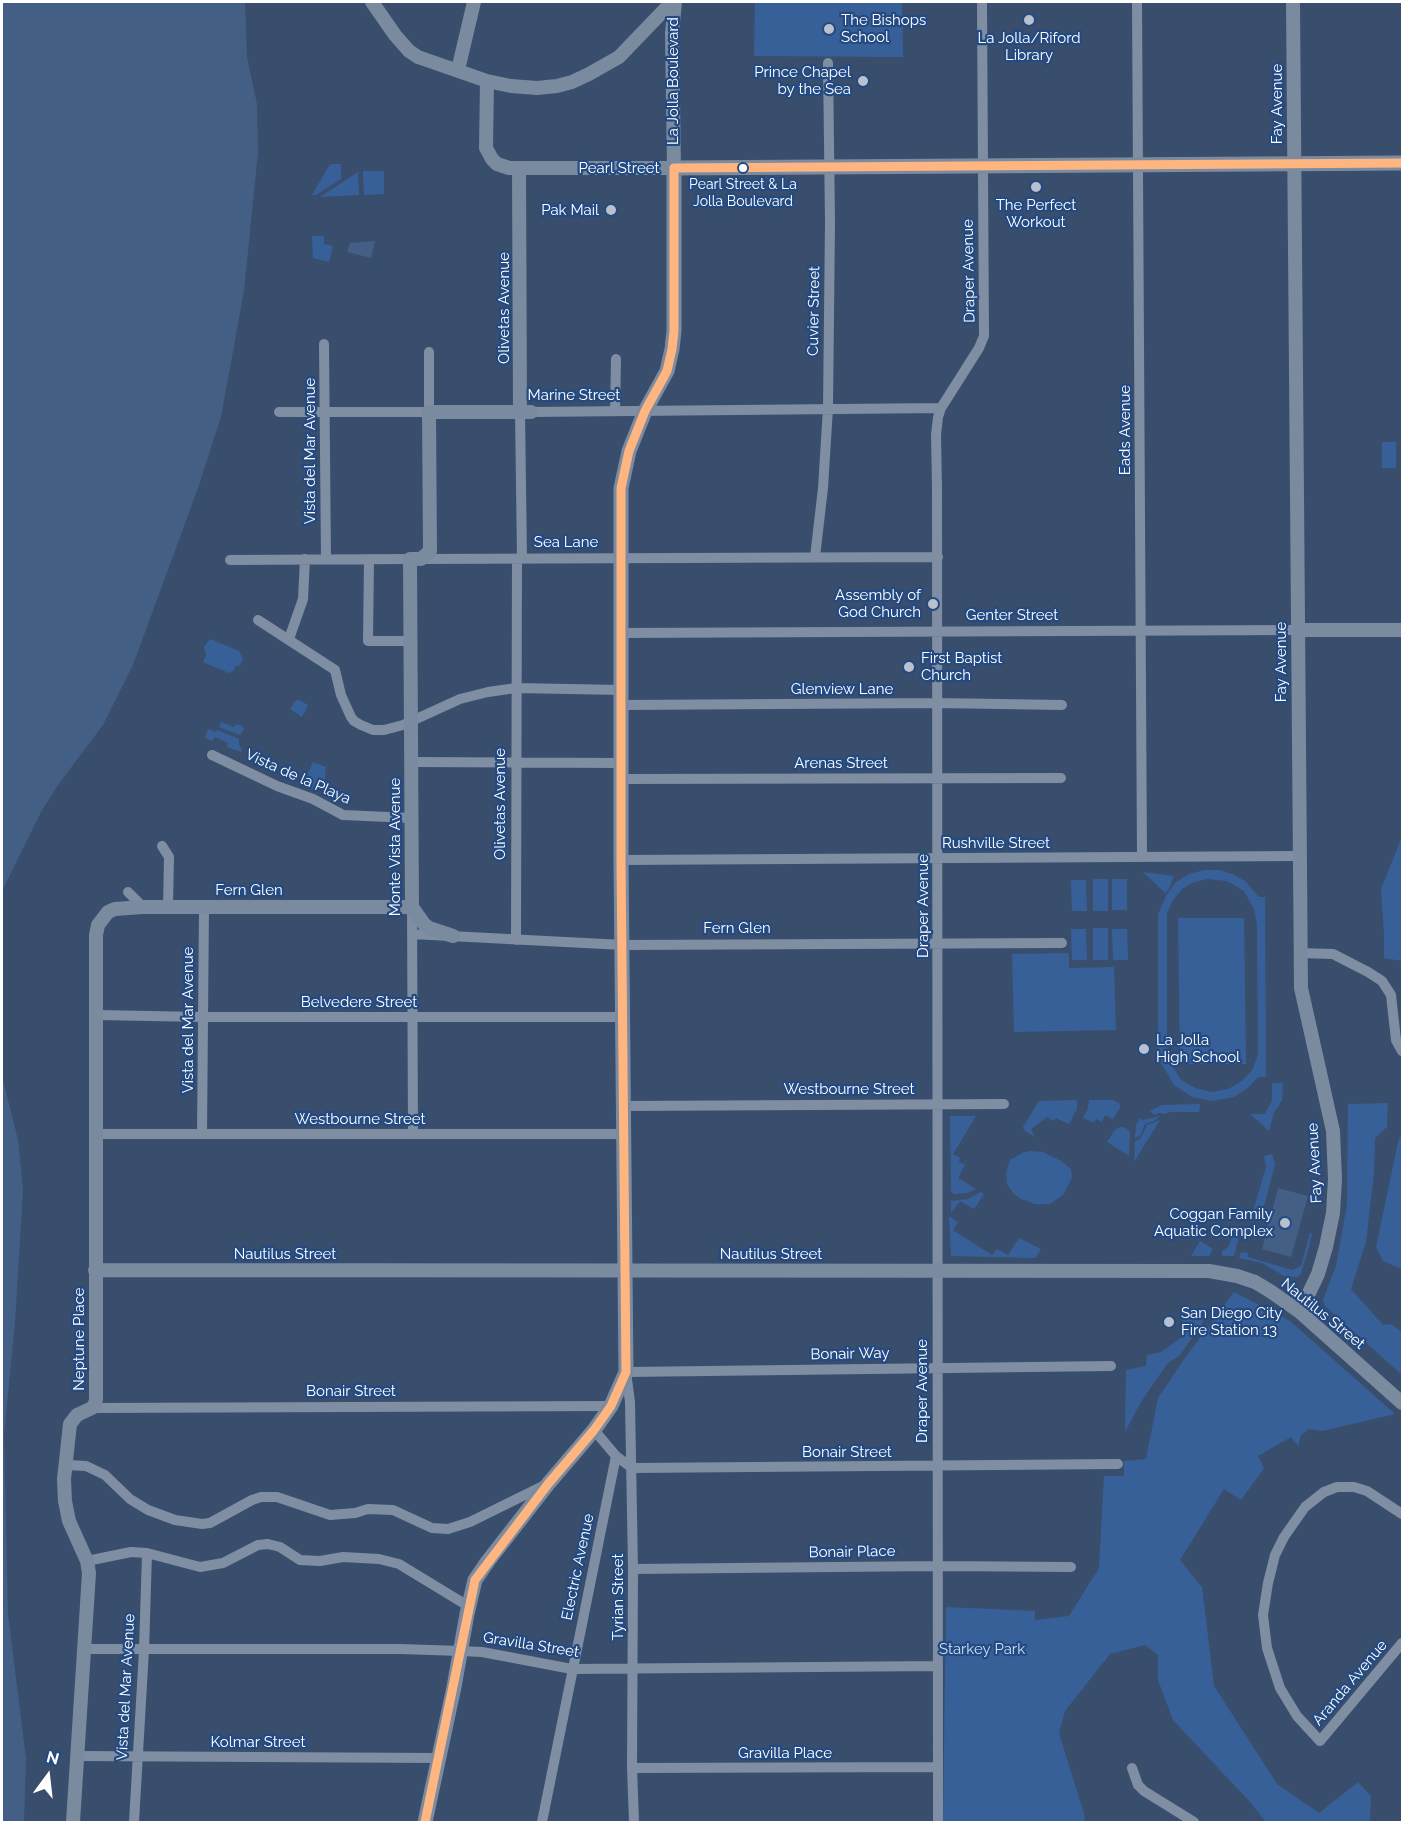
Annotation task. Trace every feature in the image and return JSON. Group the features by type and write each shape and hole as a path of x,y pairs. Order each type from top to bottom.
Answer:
{"main road":[{"name":"Pearl Street","path":"674,168 1402,163"},
{"name":"La Jolla Boulevard","path":"425,1822 475,1580 548,1484 594,1430 611,1406 626,1372 621,860 621,488 629,451 645,411 667,371 672,349 674,331 674,168"}],"street":[{"path":"372,2 395,35 413,54 487,81 537,88 557,86 581,78 619,57 673,2"},
{"path":"458,70 474,2"},
{"name":"La Jolla Boulevard","path":"673,2 674,168"},
{"name":"Draper Avenue","path":"938,1822 938,557 936,435 941,408 979,348 984,336 982,2"},
{"name":"Eads Avenue","path":"1137,2 1142,858"},
{"name":"Fay Avenue","path":"1293,2 1301,988 1333,1131 1335,1179 1333,1213 1326,1247 1318,1274 1300,1312"},
{"name":"Cuvier Street","path":"815,557 823,488 828,408 828,63"},
{"path":"487,81 486,148 497,164 519,168"},
{"name":"Pearl Street","path":"519,168 674,168"},
{"name":"Olivetas Avenue","path":"516,940 516,688 526,412 519,168"},
{"name":"Vista del Mar Avenue","path":"324,344 326,559"},
{"name":"Monte Vista Avenue","path":"413,1134 410,640 415,559 430,551 429,352"},
{"path":"615,411 616,359"},
{"name":"Marine Street","path":"279,412 768,411 828,408 941,408"},
{"name":"Sea Lane","path":"230,560 938,557"},
{"path":"289,639 303,599 305,559"},
{"path":"369,559 368,641 410,640"},
{"path":"258,620 335,670 341,695 354,721 373,730 379,731 411,722 460,699 516,688 622,690"},
{"name":"Genter Street","path":"621,633 1399,631"},
{"name":"Glenview Lane","path":"622,705 937,703 1062,705"},
{"name":"Vista de la Playa","path":"212,755 343,815 411,818"},
{"path":"411,762 622,763"},
{"name":"Arenas Street","path":"622,779 1061,777"},
{"path":"162,846 169,857 168,907"},
{"name":"Rushville Street","path":"621,860 1299,856"},
{"path":"128,892 142,907"},
{"name":"Fern Glen","path":"142,907 411,908"},
{"name":"Neptune Place","path":"72,1822 89,1573 87,1561 73,1532 64,1501 64,1479 70,1424 81,1412 92,1408 96,1399 96,935 98,925 108,912 115,909 142,907"},
{"name":"Vista del Mar Avenue","path":"202,1134 204,907"},
{"path":"411,908 429,928 453,936"},
{"name":"Fern Glen","path":"412,934 623,945 1062,943"},
{"path":"1300,952 1333,954 1382,981 1391,995 1396,1040 1402,1051"},
{"name":"Belvedere Street","path":"96,1015 623,1017"},
{"name":"Westbourne Street","path":"623,1106 1004,1104"},
{"name":"Westbourne Street","path":"96,1134 623,1134"},
{"name":"Nautilus Street","path":"95,1270 1209,1271 1255,1282 1300,1312 1402,1403"},
{"name":"Bonair Way","path":"626,1372 1111,1366"},
{"name":"Tyrian Street","path":"626,1372 630,1402 632,1468 634,1822"},
{"name":"Bonair Street","path":"92,1408 611,1406"},
{"path":"594,1430 616,1456 632,1468"},
{"name":"Electric Avenue","path":"542,1822 616,1456"},
{"name":"Bonair Street","path":"632,1468 1118,1464"},
{"path":"67,1465 86,1466 105,1475 130,1499 148,1510 175,1520 202,1524 210,1523 252,1500 261,1497 277,1497 330,1515 368,1509 393,1510 432,1528 448,1530 548,1484"},
{"name":"Aranda Avenue","path":"1402,1515 1367,1491 1353,1487 1337,1487 1324,1492 1305,1507 1284,1537 1275,1555 1263,1615 1267,1648 1280,1688 1297,1716 1320,1741 1402,1644"},
{"path":"87,1561 131,1552 147,1553 200,1567 223,1563 258,1545 268,1544 280,1547 300,1560 320,1561 343,1557 379,1559 399,1563 468,1606"},
{"name":"Vista del Mar Avenue","path":"134,1822 147,1553"},
{"name":"Bonair Place","path":"633,1569 1071,1567"},
{"name":"Gravilla Street","path":"84,1649 461,1651 482,1652 572,1669 938,1666"},
{"name":"Kolmar Street","path":"76,1756 439,1758"},
{"name":"Gravilla Place","path":"632,1768 938,1767"},
{"path":"1132,1768 1138,1785 1144,1791 1194,1822"}],"green space":[{"name":"The Bishops School","path":"755,2 902,2 903,57 754,56"},
{"path":"330,164 341,164 341,179 316,195 312,195"},
{"path":"363,171 384,171 384,194 364,195"},
{"path":"358,172 359,195 320,197"},
{"path":"312,236 324,236 324,244 333,246 329,262 313,258"},
{"path":"1382,442 1396,442 1396,468 1382,468"},
{"path":"210,639 239,651 243,659 240,665 229,673 203,662 206,655 204,647"},
{"path":"299,700 308,705 302,717 290,709 295,701"},
{"path":"221,722 234,727 236,724 244,729 240,735 219,727"},
{"path":"208,729 216,732 217,730 239,739 241,752 227,747 228,743 215,737 212,741 205,738"},
{"path":"313,762 326,767 324,786 321,785 315,790 305,786 309,778 306,777"},
{"path":"1402,837 1402,961 1384,958 1381,889"},
{"path":"1204,870 1219,870 1245,881 1259,897 1265,897 1266,1077 1258,1077 1249,1087 1234,1097 1212,1101 1192,1097 1174,1085 1161,1063 1158,1045 1158,914 1167,894 1176,882 1189,874","holes":["1208,879 1227,881 1244,891 1254,909 1257,924 1258,1055 1252,1070 1242,1081 1228,1089 1211,1092 1195,1088 1181,1080 1170,1062 1167,1047 1167,913 1173,900 1182,889 1194,882"]},
{"path":"1143,872 1174,876 1165,893"},
{"path":"1093,879 1108,879 1108,911 1093,911"},
{"path":"1112,879 1127,879 1127,910 1112,910"},
{"path":"1071,880 1086,880 1087,911 1072,911"},
{"path":"1178,918 1244,918 1246,1064 1180,1064"},
{"path":"1093,928 1108,928 1108,960 1093,960"},
{"path":"1071,929 1086,929 1087,960 1072,960"},
{"path":"1112,929 1127,929 1128,960 1113,960"},
{"path":"1069,953 1069,968 1114,967 1116,1030 1014,1032 1012,954"},
{"path":"1272,1083 1283,1083 1282,1101 1274,1112 1269,1131 1250,1114 1265,1114 1272,1100"},
{"path":"1077,1100 1077,1109 1069,1124 1056,1118 1053,1121 1047,1117 1031,1129 1035,1137 1025,1131 1023,1127 1039,1101"},
{"path":"1089,1100 1113,1100 1120,1104 1120,1108 1113,1119 1105,1115 1102,1122 1096,1119 1094,1123 1083,1118"},
{"path":"1388,1103 1387,1127 1375,1138 1374,1173 1366,1242 1351,1289 1383,1325 1391,1324 1402,1332 1402,1375 1325,1306 1323,1300 1336,1266 1347,1204 1348,1104"},
{"path":"1200,1104 1199,1112 1169,1112 1154,1115 1150,1111 1162,1105"},
{"path":"950,1116 976,1116 953,1154 960,1158 959,1162 965,1165 958,1178 976,1189 967,1193 954,1194 951,1191"},
{"path":"1160,1116 1145,1124 1140,1136 1135,1138 1136,1125 1140,1118 1143,1120"},
{"path":"1160,1120 1134,1162 1135,1141 1140,1139 1147,1125"},
{"path":"1120,1127 1130,1132 1129,1156 1107,1142 1115,1130"},
{"path":"1402,1137 1402,1269 1383,1261 1376,1247 1399,1138"},
{"path":"1024,1152 1043,1152 1071,1169 1072,1177 1064,1194 1050,1204 1035,1204 1021,1199 1007,1184 1006,1173 1010,1160"},
{"path":"1272,1154 1275,1164 1260,1222 1251,1218 1266,1167 1264,1156"},
{"path":"981,1192 984,1194 974,1209 960,1201 951,1213 951,1201 968,1199"},
{"path":"949,1216 958,1222 953,1230 992,1255 997,1249 1008,1255 1019,1238 1041,1249 1035,1258 951,1256"},
{"path":"1310,1233 1312,1233 1309,1247 1298,1277 1286,1277 1262,1263 1239,1258 1241,1252 1248,1253 1248,1257 1292,1270 1301,1266"},
{"path":"1233,1234 1239,1236 1234,1256 1222,1256 1222,1251 1228,1247"},
{"path":"1200,1241 1213,1249 1209,1256 1191,1256"},
{"name":"Starkey Park","path":"1234,1292 1290,1321 1395,1414 1322,1431 1309,1429 1301,1435 1298,1446 1291,1437 1258,1456 1264,1468 1241,1500 1224,1489 1180,1560 1202,1587 1214,1686 1277,1784 1319,1813 1358,1782 1371,1796 1370,1822 1266,1822 1173,1720 1158,1680 1158,1655 1145,1645 1110,1654 1065,1711 1059,1733 1085,1817 1084,1822 943,1822 946,1607 1035,1611 1035,1620 1069,1616 1099,1568 1104,1476 1124,1476 1124,1461 1146,1459 1158,1398"},
{"path":"1204,1314 1200,1327 1179,1356 1167,1364 1141,1402 1125,1432 1126,1370 1146,1366 1147,1355 1161,1352 1182,1337 1183,1315"}],"shaded area":[{"path":"2,2 245,2 247,57 257,104 258,152 244,291 221,417 198,488 133,665 103,725 58,785 41,812 2,891"},
{"path":"375,241 371,258 347,252 350,243"},
{"path":"2,1076 18,1140 23,1189 15,1323 4,1434 8,1615 26,1759 24,1822 2,1822"},
{"name":"Coggan Family Aquatic Complex","path":"1278,1188 1308,1196 1291,1257 1262,1249"}],"transit line":[{"path":"674,168 1402,163"},
{"path":"425,1822 475,1580 548,1484 594,1430 611,1406 626,1372 621,860 621,488 629,451 645,411 667,371 672,349 674,331 674,168"}],"place":[{"name":"La Jolla/Riford Library","path":"1029,20"},
{"name":"The Bishops School","path":"829,29"},
{"name":"Prince Chapel by the Sea","path":"863,81"},
{"name":"Pearl Street & La Jolla Boulevard","path":"743,168"},
{"name":"The Perfect Workout","path":"1036,187"},
{"name":"Pak Mail","path":"611,210"},
{"name":"Assembly of God Church","path":"933,604"},
{"name":"First Baptist Church","path":"909,667"},
{"name":"La Jolla High School","path":"1144,1049"},
{"name":"Coggan Family Aquatic Complex","path":"1285,1223"},
{"name":"San Diego City Fire Station 13","path":"1169,1322"}]}
